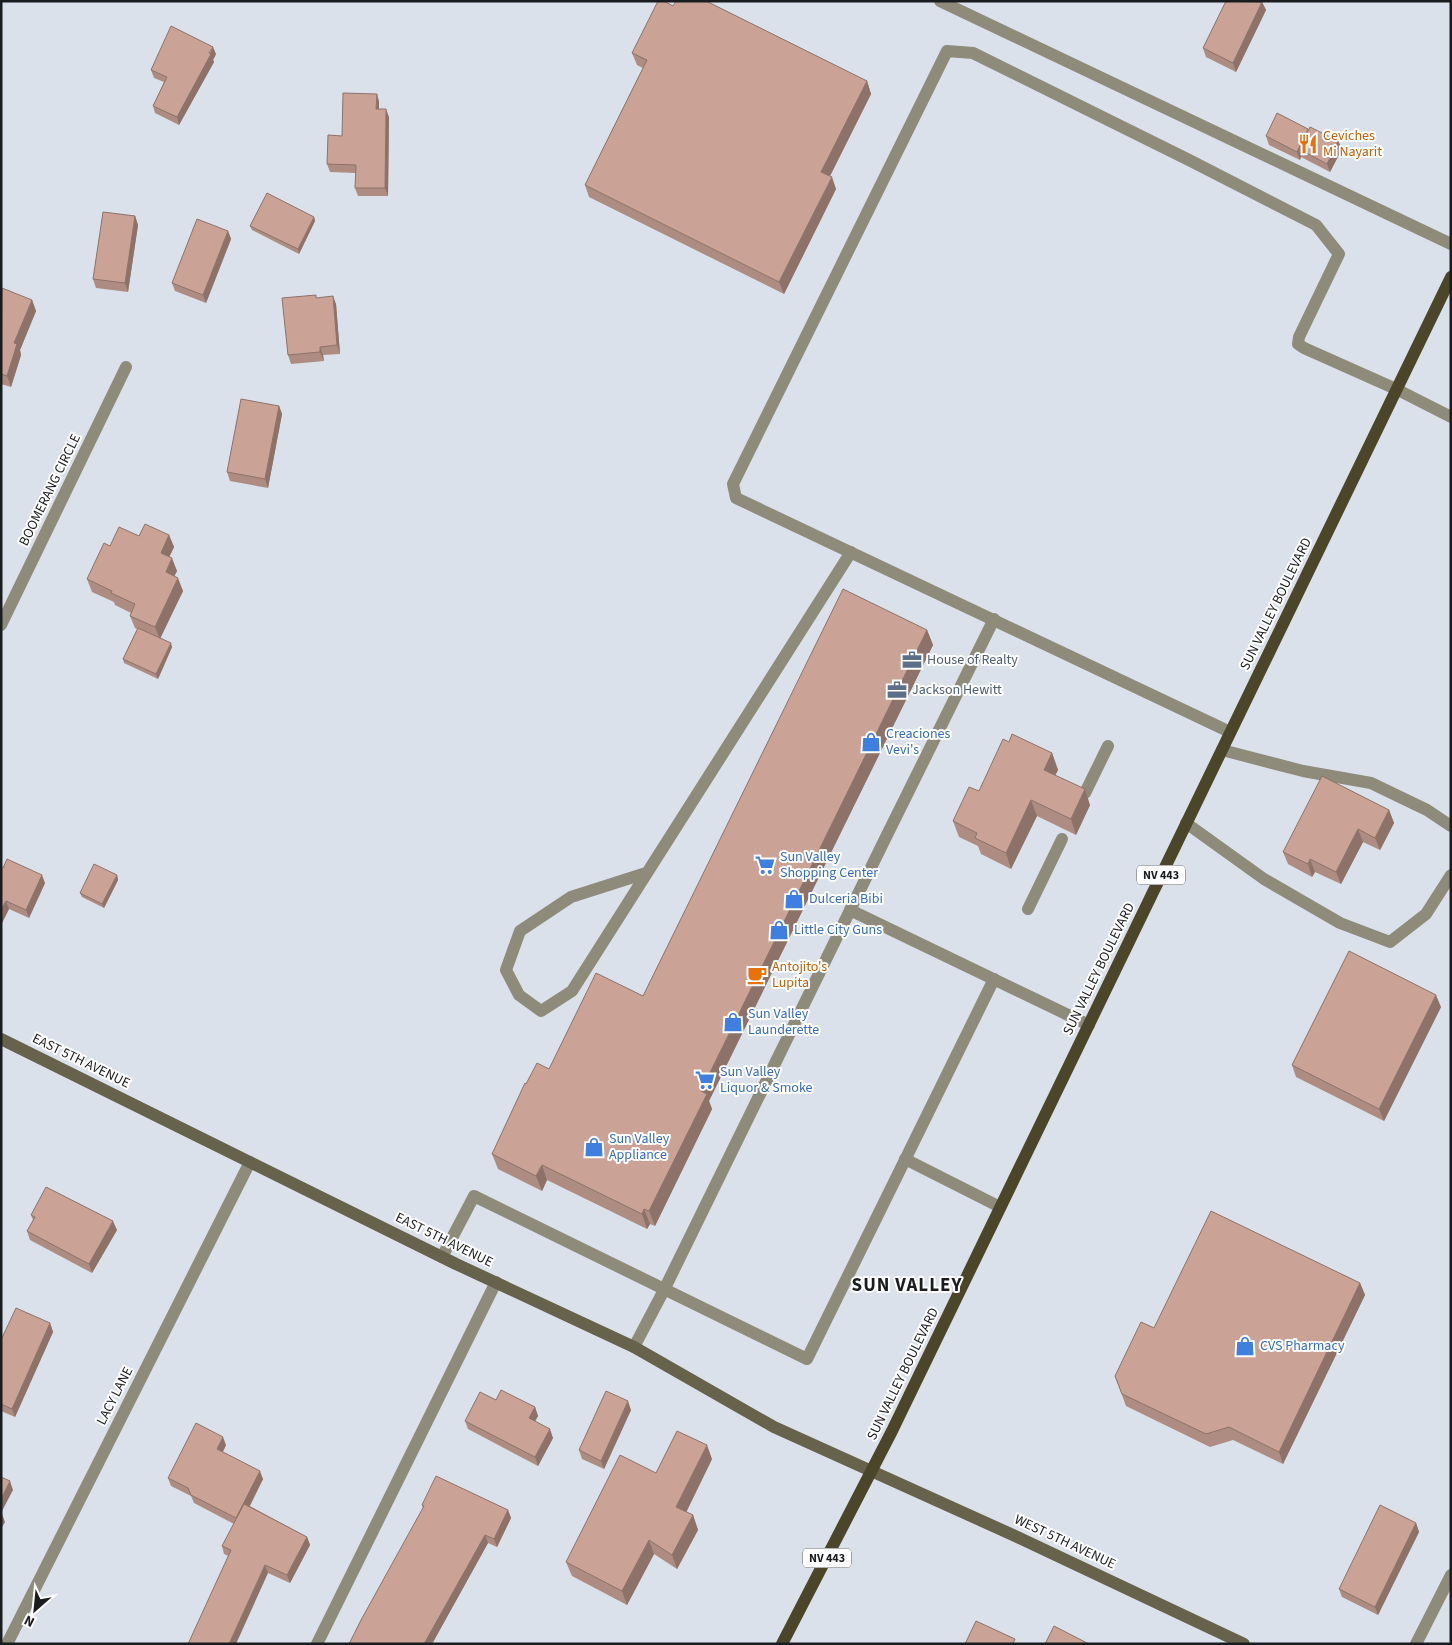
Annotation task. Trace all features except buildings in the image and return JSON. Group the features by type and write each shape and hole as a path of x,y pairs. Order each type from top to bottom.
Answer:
{"main road":[{"name":"SUN VALLEY BOULEVARD","path":"782,1644 871,1472 1451,277"}],"street":[{"path":"940,1 1451,244"},
{"path":"1230,732 736,498 733,484 947,51 973,53 1191,160 1316,225 1339,254 1299,338 1298,344 1396,389 1451,417"},
{"name":"BOOMERANG CIRCLE","path":"1,625 126,367"},
{"path":"646,873 572,897 520,932 506,970 520,995 541,1011 572,991 851,552"},
{"path":"634,1347 664,1290 994,620"},
{"path":"1085,792 1108,746"},
{"path":"1222,750 1303,771 1370,783 1427,810 1451,826"},
{"path":"1186,823 1264,879 1340,924 1390,942 1426,914 1451,875"},
{"path":"1028,909 1062,839"},
{"path":"850,910 1089,1025"},
{"path":"442,1256 474,1196 807,1359 994,979"},
{"name":"EAST 5TH AVENUE","path":"1,1039 442,1256 634,1347 774,1427 871,1472"},
{"path":"905,1159 1000,1207"},
{"name":"LACY LANE","path":"7,1644 250,1162"},
{"path":"317,1644 496,1282"},
{"name":"WEST 5TH AVENUE","path":"871,1472 1013,1534 1244,1644"},
{"path":"1416,1644 1451,1575"}],"place":[{"name":"Ceviches Mi Nayarit","path":"1308,144"},
{"name":"House of Realty","path":"912,660"},
{"name":"Jackson Hewitt","path":"897,690"},
{"name":"Creaciones Vevi's","path":"871,742"},
{"name":"Sun Valley Shopping Center","path":"765,865"},
{"name":"Dulceria Bibi","path":"794,899"},
{"name":"Little City Guns","path":"779,930"},
{"name":"Antojito's Lupita","path":"757,975"},
{"name":"Sun Valley Launderette","path":"733,1022"},
{"name":"Sun Valley Liquor & Smoke","path":"705,1080"},
{"name":"Sun Valley Appliance","path":"594,1147"},
{"name":"CVS Pharmacy","path":"1245,1346"}],"district":[{"name":"SUN VALLEY","path":"907,1285"}]}
